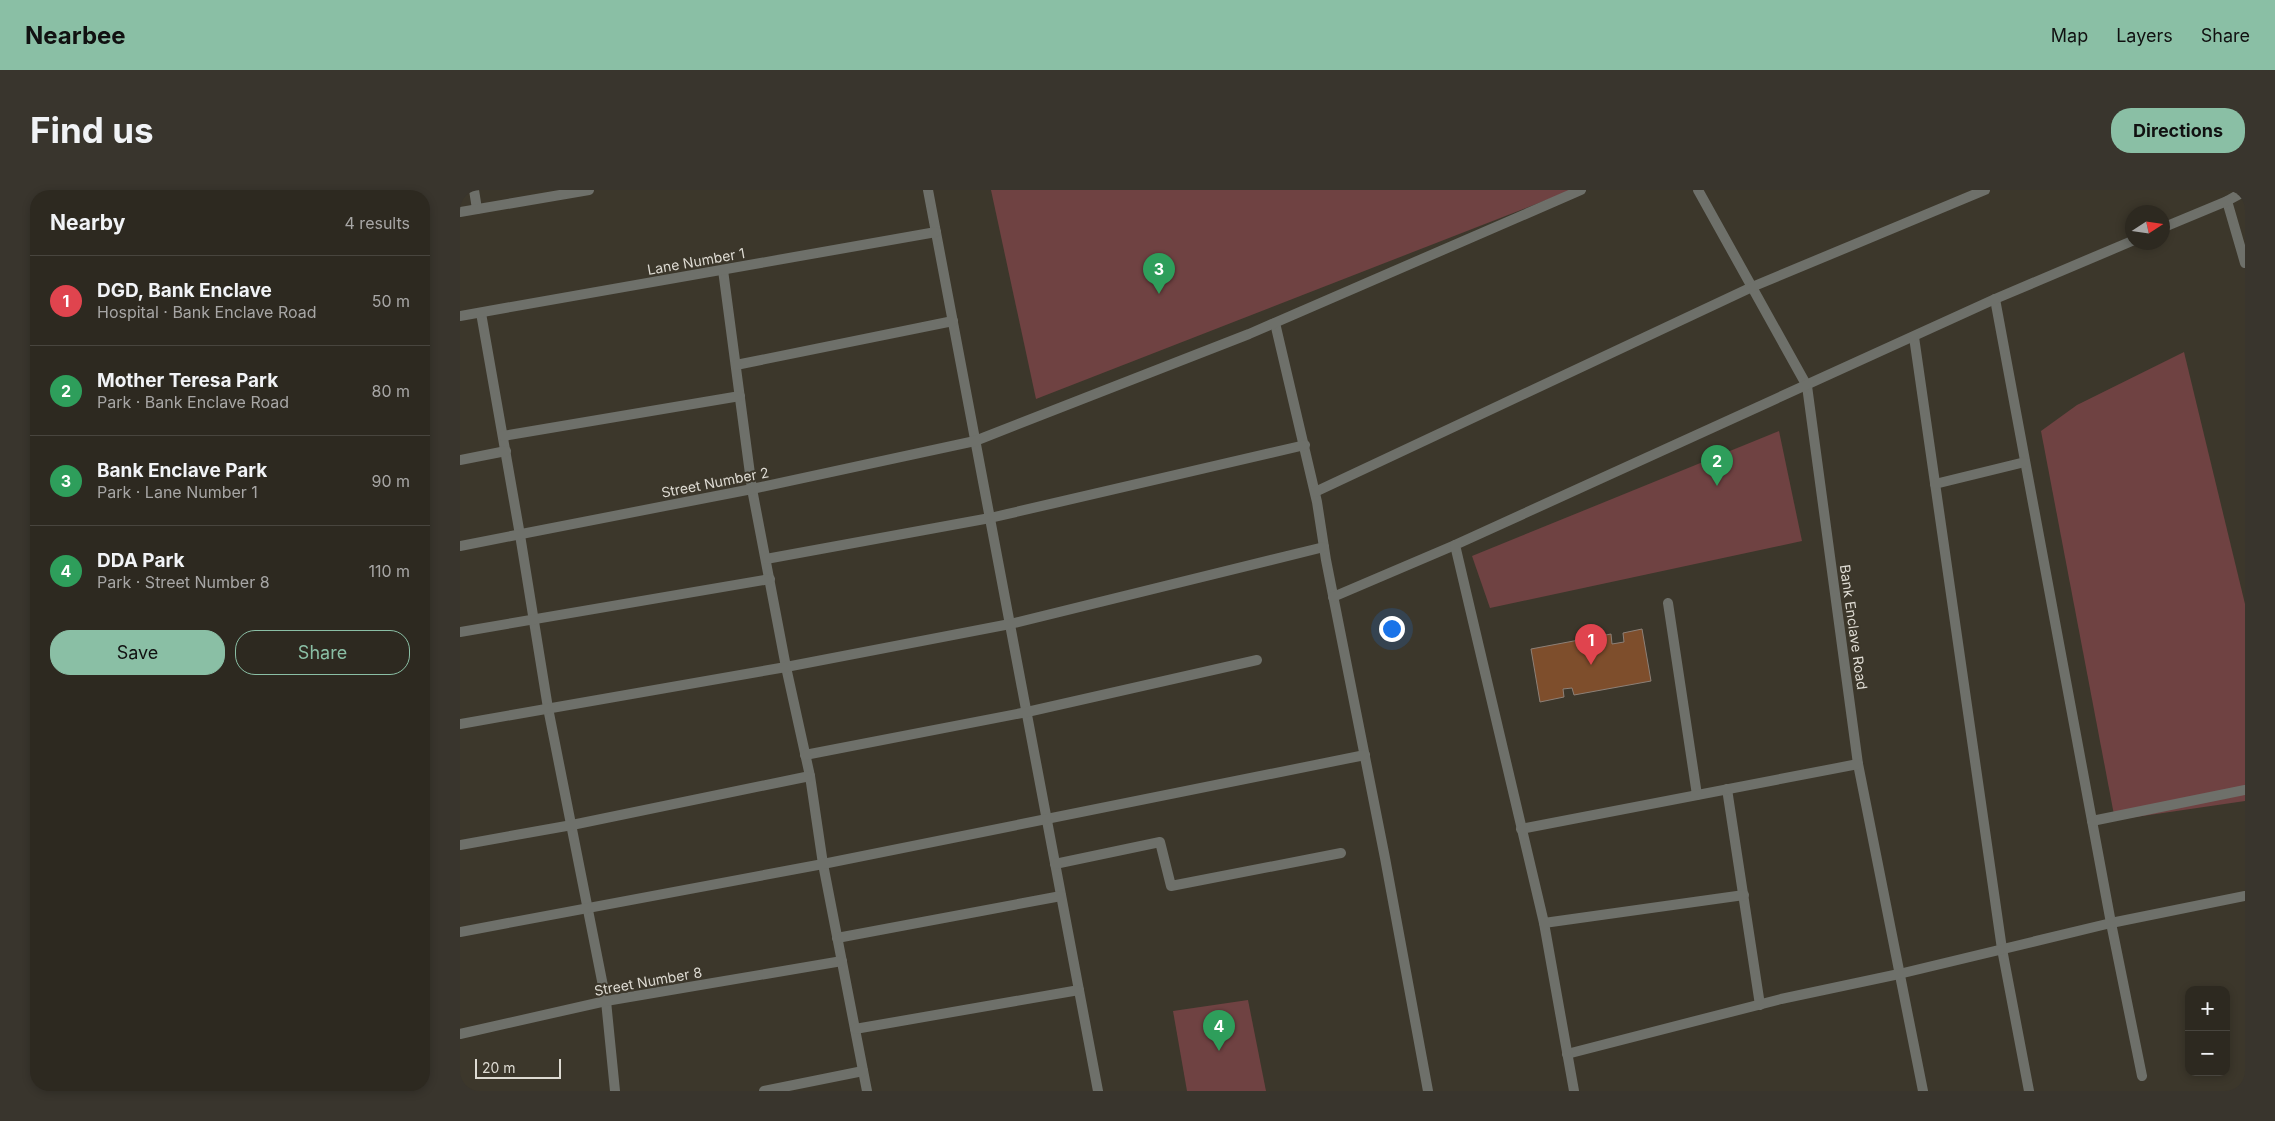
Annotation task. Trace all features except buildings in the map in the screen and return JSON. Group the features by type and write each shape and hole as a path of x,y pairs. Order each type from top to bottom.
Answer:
{"street":[{"path":"474,190 478,209"},
{"path":"460,212 589,190"},
{"path":"928,190 1098,1091"},
{"name":"Street Number 2","path":"460,546 752,490 975,441 1275,323 1580,190"},
{"name":"Bank Enclave Road","path":"1698,190 1807,386 1858,764 1923,1091"},
{"path":"1315,492 1752,286 1985,190"},
{"path":"2170,225 2227,201 2245,190"},
{"path":"2227,201 2245,263"},
{"name":"Lane Number 1","path":"460,316 936,232"},
{"path":"1333,597 1455,545 1995,299 2125,244"},
{"path":"723,270 752,490 786,667 810,776 823,864 866,1091"},
{"path":"1995,299 2111,923 2142,1076"},
{"path":"481,313 506,451 548,708 606,1001 615,1091"},
{"path":"736,365 953,321"},
{"path":"1275,323 1315,492 1333,597 1365,755 1428,1091"},
{"path":"1914,337 2002,949 2029,1091"},
{"path":"503,436 740,396"},
{"path":"766,560 990,518 1305,445"},
{"path":"460,460 506,451"},
{"path":"1935,484 2025,462"},
{"path":"1455,545 1544,923 1574,1091"},
{"path":"460,724 786,667 1010,624 1324,547"},
{"path":"460,632 770,578"},
{"path":"1668,603 1697,795"},
{"path":"805,755 1027,712 1257,660"},
{"path":"460,932 823,864 1365,755"},
{"path":"1521,829 1858,764"},
{"path":"460,845 572,825 810,776"},
{"path":"1727,788 1760,1005"},
{"path":"2092,821 2245,790"},
{"path":"1055,864 1160,842 1171,886 1341,853"},
{"path":"1544,923 1744,895"},
{"path":"838,938 1061,896"},
{"path":"1567,1054 1760,1005 2111,923 2245,896"},
{"name":"Street Number 8","path":"460,1034 606,1001 842,961"},
{"path":"855,1030 1079,990"},
{"path":"764,1091 863,1071"}],"shaded area":[{"path":"991,190 1572,190 1036,399"},
{"path":"2184,352 2245,604 2245,801 2115,820 2041,431 2077,405"},
{"path":"1779,431 1802,541 1490,608 1472,556"},
{"path":"1248,1000 1266,1091 1187,1091 1173,1011"}],"place":[{"name":"Bank Enclave Park","path":"1159,294"},
{"name":"Mother Teresa Park","path":"1717,486"},
{"name":"DGD, Bank Enclave","path":"1591,665"},
{"name":"DDA Park","path":"1219,1051"}]}
